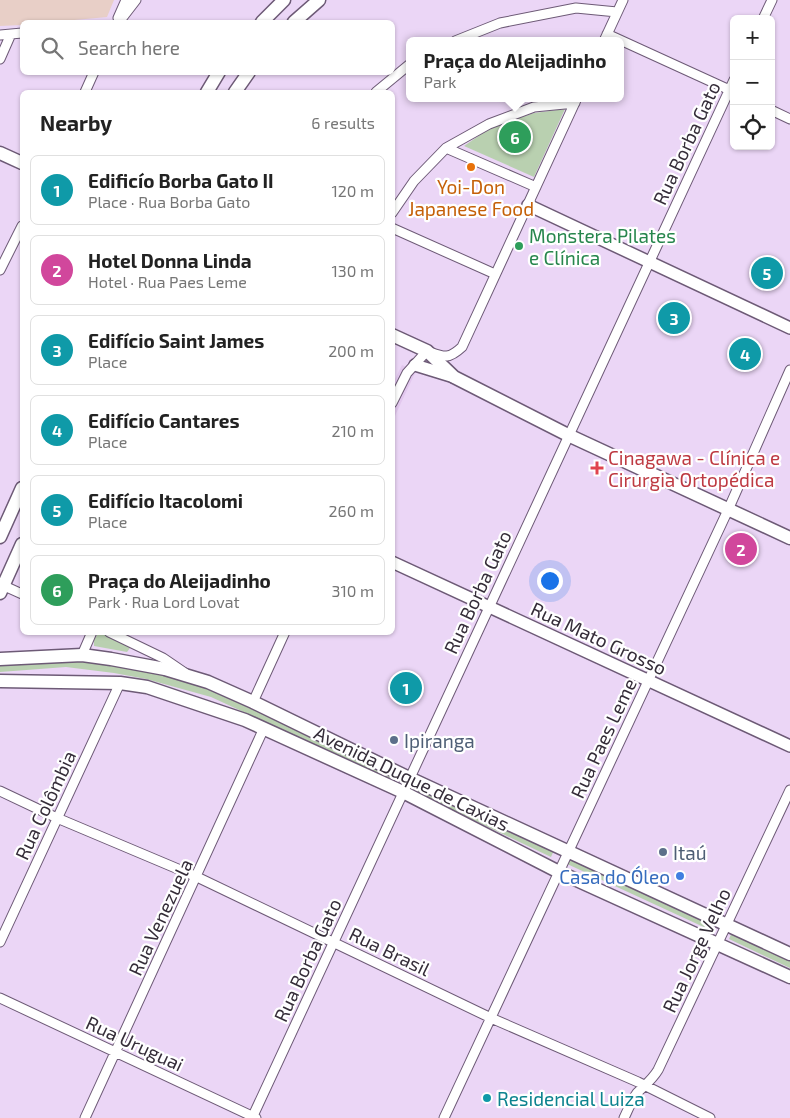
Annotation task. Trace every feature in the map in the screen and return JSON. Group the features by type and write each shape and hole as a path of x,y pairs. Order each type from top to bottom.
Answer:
{"main road":[{"path":"264,20 284,0"},
{"path":"296,20 319,0"},
{"path":"208,90 217,75"},
{"path":"236,90 247,75"},
{"path":"0,153 20,162"},
{"path":"395,336 427,351 454,378 568,435 790,538"},
{"path":"0,537 20,492"},
{"path":"1,587 20,548"},
{"name":"Avenida Duque de Caxias","path":"0,659 82,655 112,658 187,675 208,682 568,852 790,954"},
{"name":"Avenida Duque de Caxias","path":"0,681 120,682 148,687 245,720 403,792 559,872 790,978"}],"street":[{"path":"118,20 126,0"},
{"path":"119,20 136,0"},
{"path":"606,37 623,0"},
{"path":"765,15 772,0"},
{"path":"465,37 500,23 576,8 617,12"},
{"path":"0,35 20,33"},
{"path":"0,59 11,34"},
{"path":"624,45 730,91"},
{"path":"378,90 406,67"},
{"path":"86,90 93,75"},
{"name":"Rua Borba Gato","path":"253,1117 649,260 730,93"},
{"path":"395,209 414,181 446,148 489,124 534,107 569,102"},
{"path":"395,397 408,373 427,351 444,357 454,355 462,347 576,102"},
{"path":"775,112 790,119"},
{"path":"446,148 536,187"},
{"path":"528,205 649,260 790,328"},
{"path":"395,229 495,274"},
{"path":"0,267 20,230"},
{"path":"415,365 454,378"},
{"name":"Rua Paes Leme","path":"444,1118 728,510 790,370"},
{"name":"Rua Mato Grosso","path":"395,563 790,746"},
{"path":"1,587 20,593"},
{"path":"82,655 91,635"},
{"path":"115,635 163,658 187,675"},
{"path":"253,702 285,635"},
{"name":"Rua Colômbia","path":"0,942 120,682"},
{"name":"Rua Venezuela","path":"85,1118 264,728"},
{"name":"Rua Jorge Velho","path":"624,1118 631,1102 658,1070 790,790"},
{"name":"Rua Brasil","path":"0,791 57,818 197,877 491,1018 646,1086 710,1118"},
{"name":"Rua Uruguai","path":"0,998 253,1117"}],"shaded area":[{"path":"0,0 114,0 107,17 75,20 20,20 20,25 0,26"},
{"path":"402,365 416,371 395,416 395,379"}],"green space":[{"path":"565,109 534,177 464,146 490,128 534,113"},
{"path":"97,635 104,635 129,644 130,648 127,652 94,646 94,639"},
{"path":"91,659 130,666 215,690 393,773 390,780 211,697 146,679 66,667 0,672 0,662"},
{"path":"418,785 555,848 551,857 414,792"},
{"path":"569,855 713,921 708,929 565,863"},
{"path":"733,930 790,958 790,968 729,939"}],"place":[{"name":"Praça do Aleijadinho","path":"515,137"},
{"name":"Yoi-Don Japanese Food","path":"471,167"},
{"name":"Monstera Pilates e Clínica","path":"519,246"},
{"name":"Edifício Itacolomi","path":"767,273"},
{"name":"Edifício Saint James","path":"674,318"},
{"name":"Edifício Cantares","path":"745,354"},
{"name":"Cinagawa - Clínica e Cirurgia Ortopédica","path":"597,468"},
{"name":"Hotel Donna Linda","path":"741,549"},
{"name":"Edificío Borba Gato II","path":"406,688"},
{"name":"Ipiranga","path":"394,740"},
{"name":"Itaú","path":"663,852"},
{"name":"Casa do Óleo","path":"680,876"},
{"name":"Residencial Luiza","path":"487,1098"}]}
